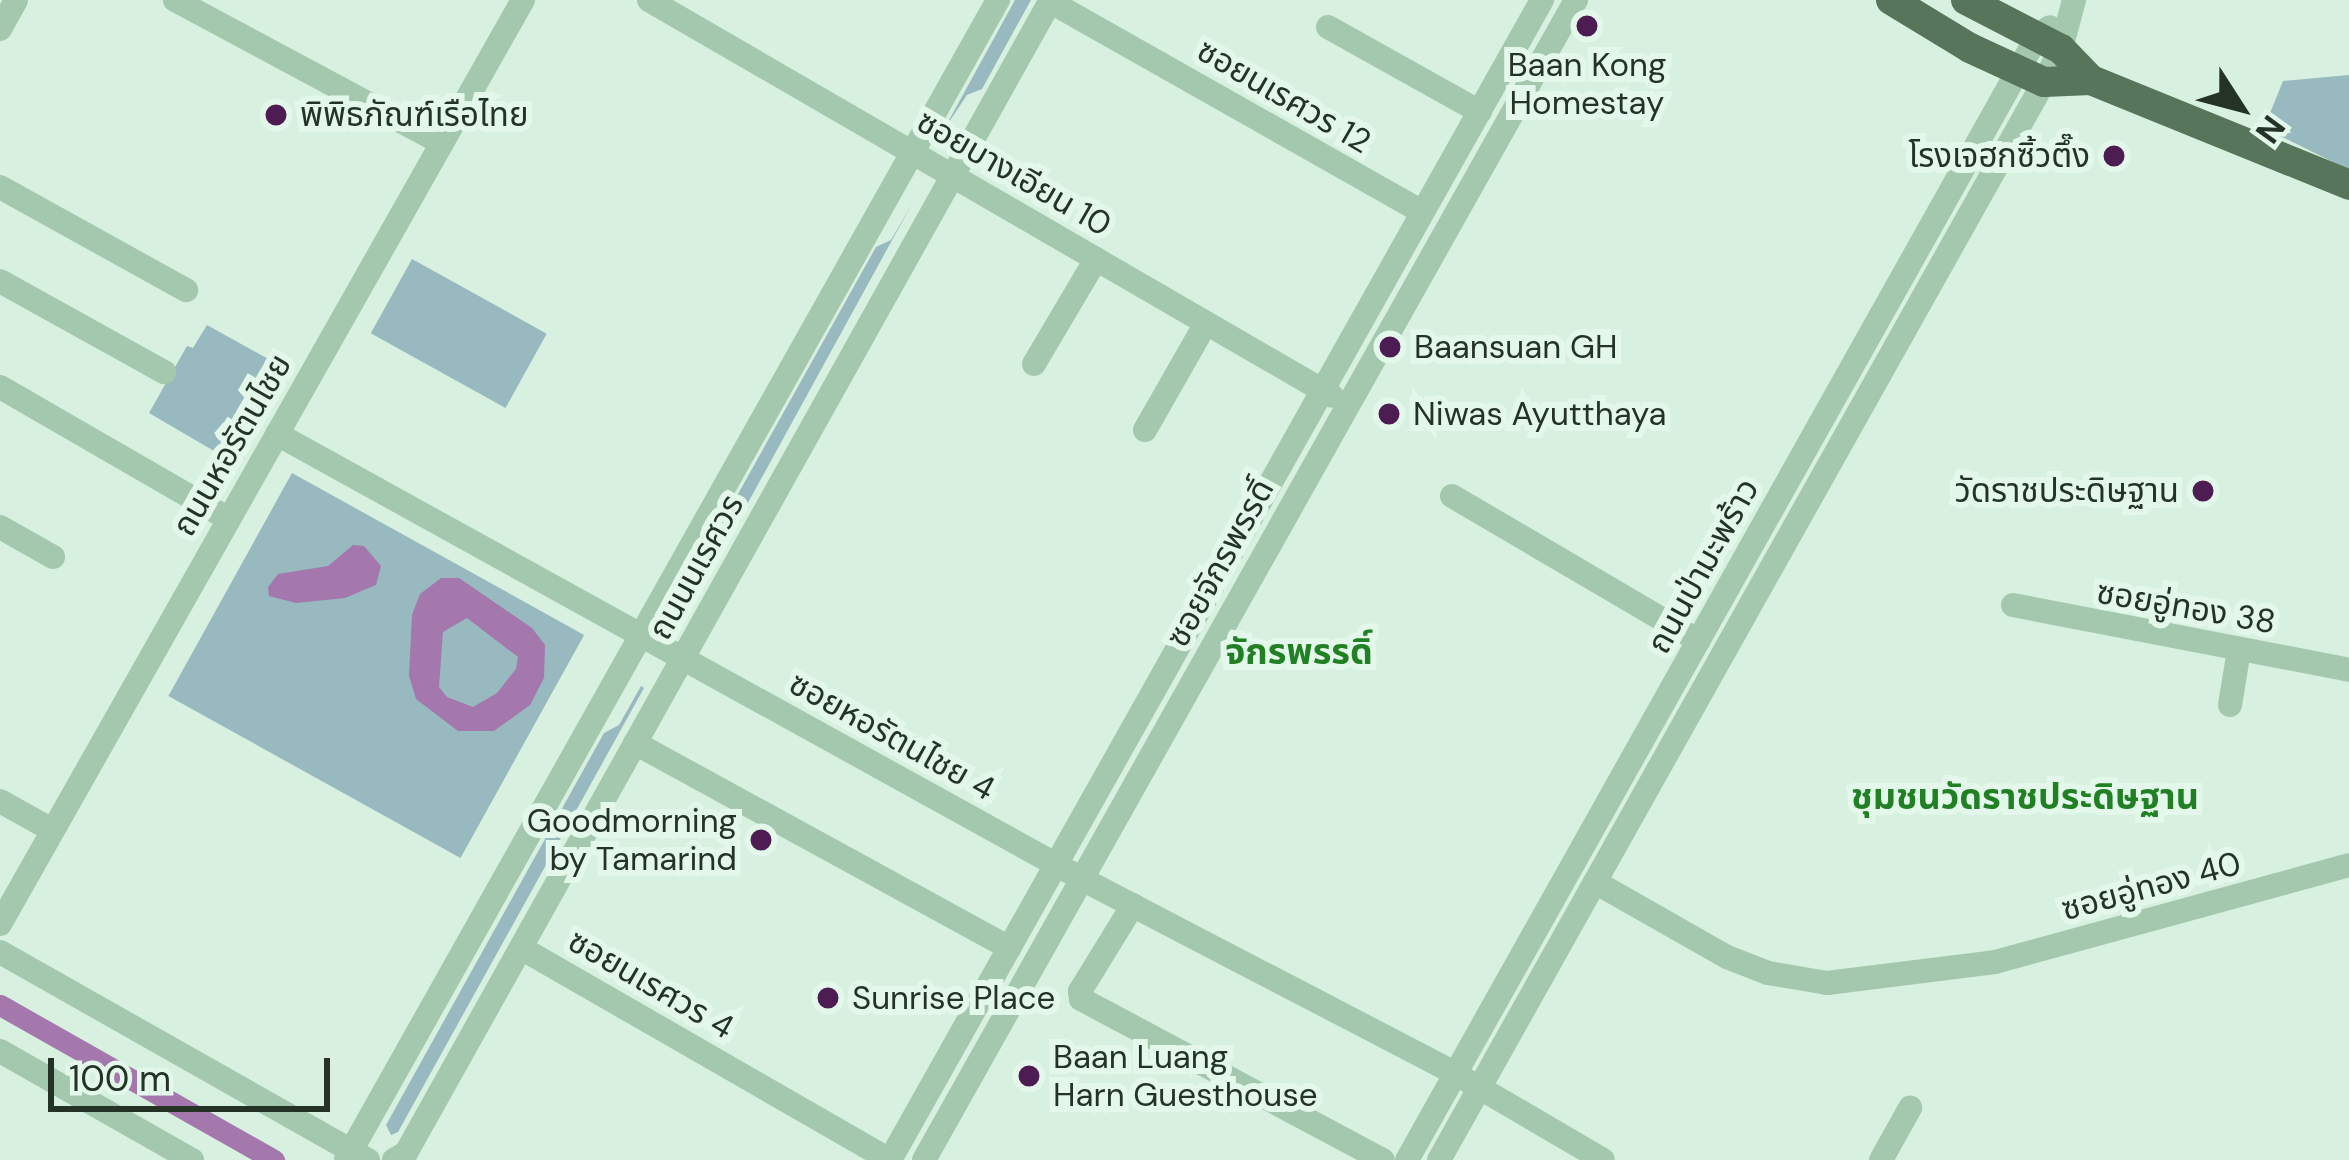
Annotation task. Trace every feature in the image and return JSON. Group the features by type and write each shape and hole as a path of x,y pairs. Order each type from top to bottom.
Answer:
{"main road":[{"path":"1891,0 2031,76 2091,80 2349,185"},
{"path":"1966,0 2049,43 2091,80"}],"street":[{"path":"0,29 16,0"},
{"path":"175,0 442,143"},
{"name":"ถนนหอรัตนไชย","path":"0,924 523,0"},
{"name":"ซอยบางเอียน 10","path":"649,0 1346,404"},
{"name":"ถนนนเรศวร","path":"355,1157 640,634 998,0"},
{"name":"ซอยจักรพรรดิ์","path":"890,1160 1542,0"},
{"name":"ซอยจักรพรรดิ์","path":"924,1160 1576,0"},
{"name":"ถนนนเรศวร","path":"394,1160 406,1154 1051,1"},
{"name":"ซอยนเรศวร 12","path":"1051,1 1422,212"},
{"name":"ถนนป่ามะพร้าว","path":"1438,1160 1595,882 2070,7"},
{"path":"1328,27 1480,112"},
{"path":"1509,59 1534,74"},
{"name":"ถนนป่ามะพร้าว","path":"1407,1160 1699,641 2031,76"},
{"path":"0,188 186,290"},
{"path":"1034,364 1096,259"},
{"path":"0,281 164,372"},
{"path":"1145,430 1206,322"},
{"path":"0,387 229,519"},
{"name":"ซอยหอรัตนไชย 4","path":"277,434 1057,865 1456,1074 1562,1150 1603,1160"},
{"path":"1452,496 1699,641"},
{"path":"0,527 52,557"},
{"name":"ซอยอู่ทอง 38","path":"2013,605 2349,670"},
{"path":"2230,705 2239,650"},
{"path":"1144,710 1169,724"},
{"path":"635,743 1010,948"},
{"path":"0,801 52,830"},
{"name":"ซอยอู่ทอง 40","path":"1595,882 1727,957 1768,973 1827,983 1969,967 2349,865"},
{"path":"1133,905 1080,991 1082,999 1383,1160"},
{"name":"ซอยนเรศวร 4","path":"521,948 890,1160"},
{"path":"0,952 355,1157"},
{"path":"0,1051 192,1160"},
{"path":"931,1089 956,1103"},
{"path":"1881,1160 1910,1108"}],"shaded area":[{"path":"1015,0 1031,0 982,89 967,95 943,131"},
{"path":"2349,75 2349,170 2264,128 2283,81"},
{"path":"913,202 716,561 700,569 676,605 876,247 891,240"},
{"path":"412,259 547,334 505,408 371,333"},
{"path":"207,325 279,365 226,458 149,413 187,346 193,348"},
{"path":"292,473 584,635 460,858 168,696"},
{"path":"353,545 364,546 381,566 376,585 345,598 296,603 269,596 268,587 278,574 328,566"},
{"path":"441,578 459,578 532,628 545,645 544,678 530,705 494,731 458,731 416,699 409,676 412,615 420,594","holes":["467,618 518,657 516,669 497,693 473,707 447,697 439,687 443,632"]},
{"path":"641,686 398,1132 391,1135 386,1125 604,733 619,725"}],"waterway":[{"path":"0,1005 274,1160"}],"place":[{"name":"Baan Kong Homestay","path":"1587,26"},
{"name":"พิพิธภัณฑ์เรือไทย","path":"276,115"},
{"name":"โรงเจฮกซิ้วตึ๊ง","path":"2114,156"},
{"name":"Baansuan GH","path":"1390,347"},
{"name":"Niwas Ayutthaya","path":"1389,414"},
{"name":"วัดราชประดิษฐาน","path":"2203,491"},
{"name":"Goodmorning by Tamarind","path":"761,840"},
{"name":"Sunrise Place","path":"828,998"},
{"name":"Baan Luang Harn Guesthouse","path":"1029,1076"}],"district":[{"name":"จักรพรรดิ์","path":"1299,652"},
{"name":"ชุมชนวัดราชประดิษฐาน","path":"2025,797"}]}
